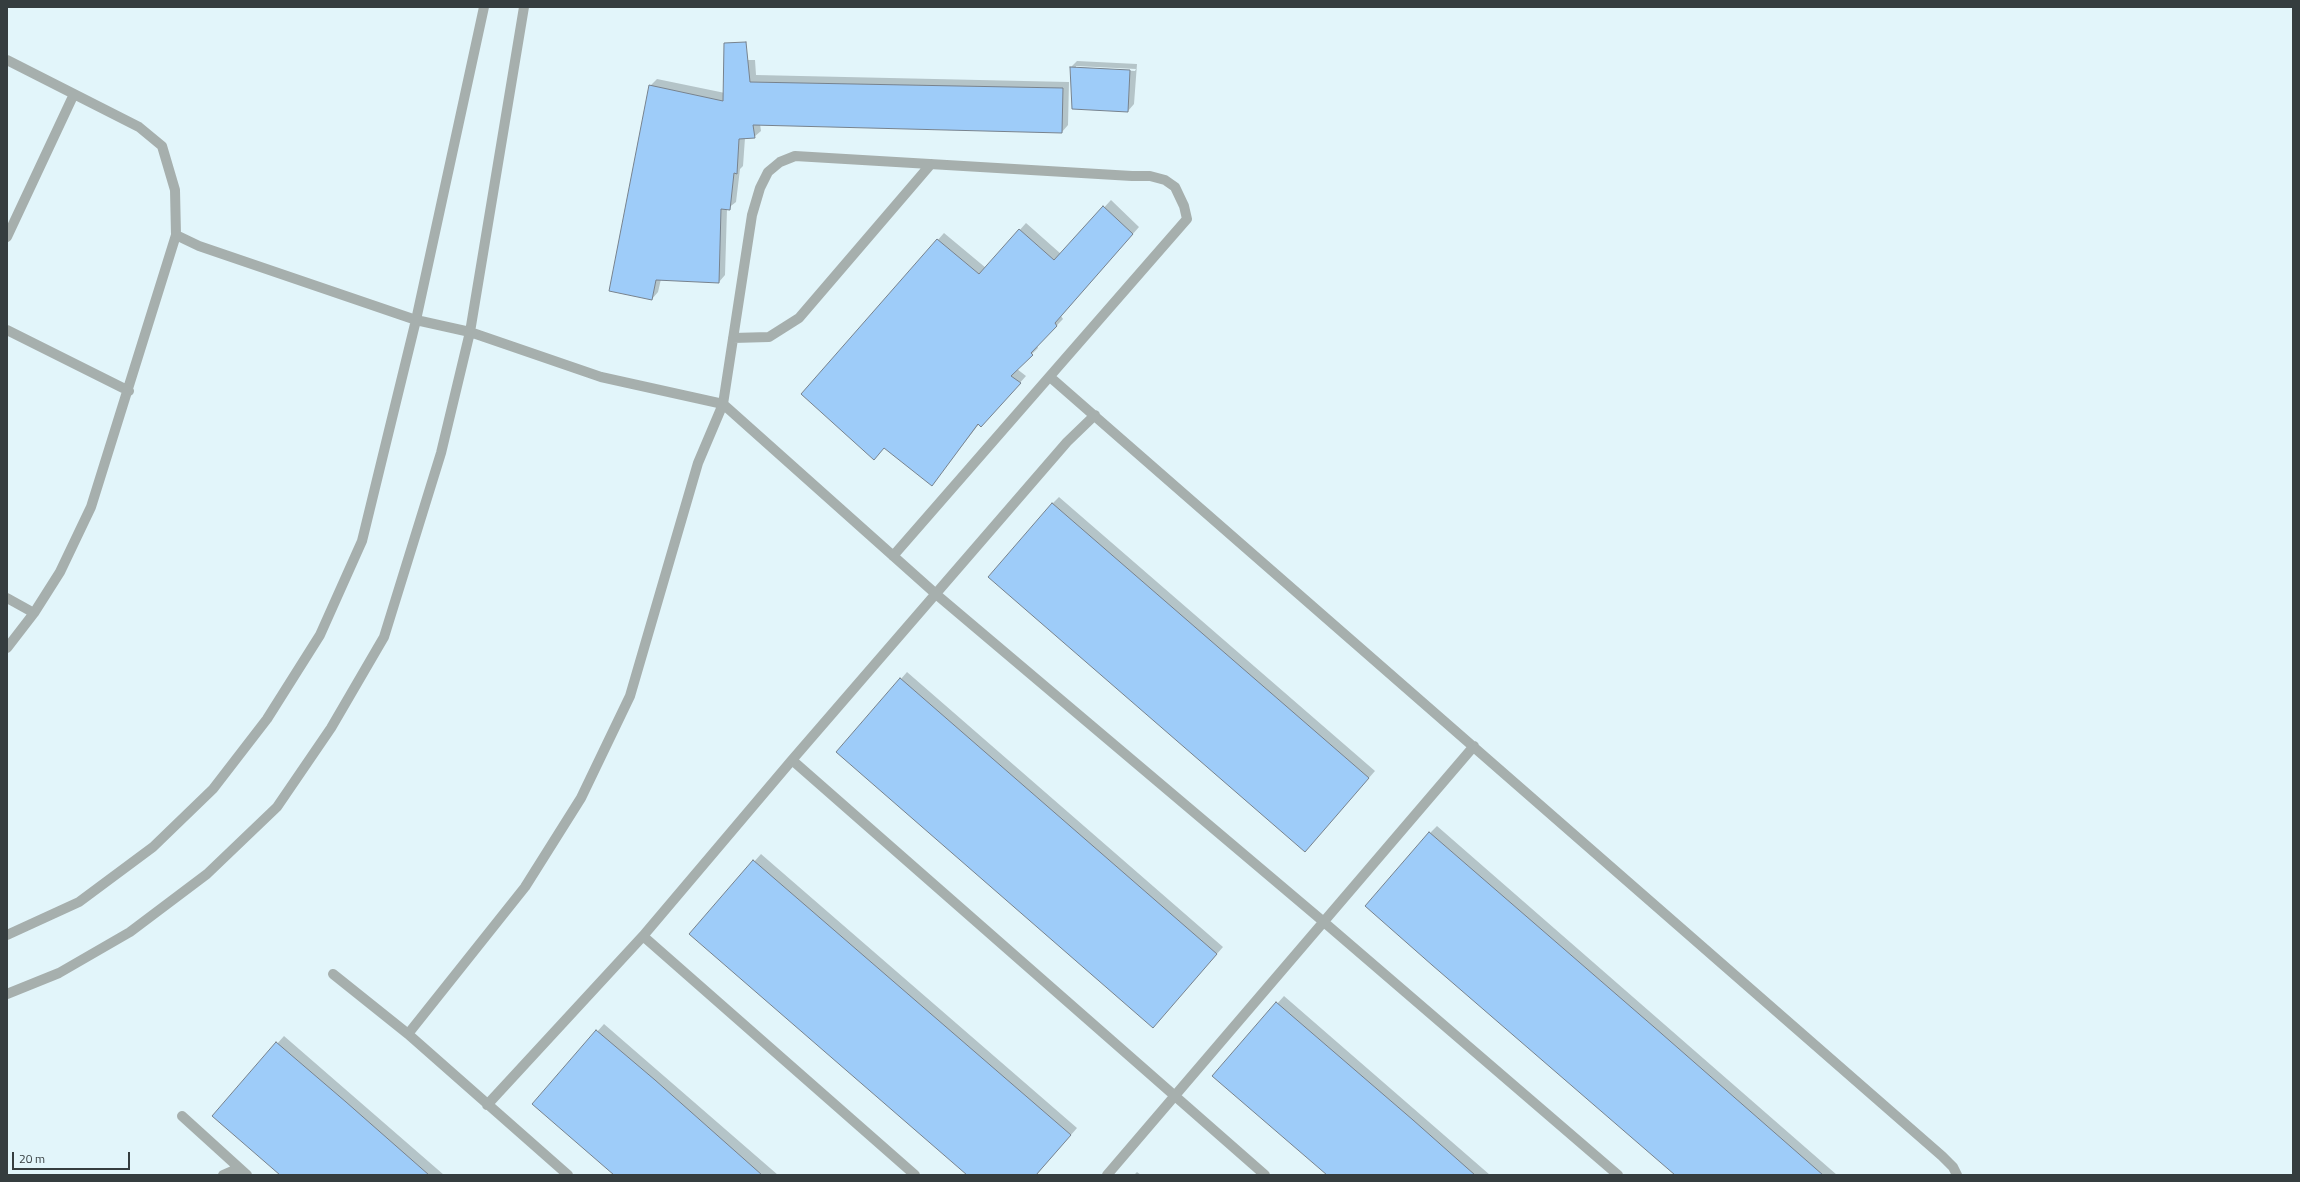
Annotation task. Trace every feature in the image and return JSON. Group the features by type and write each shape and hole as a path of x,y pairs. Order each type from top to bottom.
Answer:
{"street":[{"path":"7,935 79,902 153,847 213,789 267,719 320,635 362,541 416,320 484,7"},
{"path":"7,994 59,973 130,932 208,874 277,807 331,728 384,637 441,453 470,332 524,7"},
{"path":"7,60 139,127 162,146 175,190 176,235 129,391 91,507 60,572 34,613 7,648"},
{"path":"7,238 74,94"},
{"path":"408,1034 525,887 581,798 630,696 698,463 723,404 752,215 760,188 768,172 780,162 795,156 1150,176 1165,180 1175,187 1184,206 1186,219 893,556"},
{"path":"733,338 769,337 799,318 931,164"},
{"path":"176,235 200,246 416,320 470,332 601,377 723,404 937,595 1325,923 1618,1175"},
{"path":"7,330 129,391"},
{"path":"1050,377 1947,1161 1953,1167 1957,1175"},
{"path":"487,1106 643,936 792,760 937,595 1067,442 1095,415"},
{"path":"7,598 34,613"},
{"path":"1107,1175 1325,923 1474,746"},
{"path":"792,760 1173,1097 1265,1175"},
{"path":"643,936 915,1175"},
{"path":"333,974 408,1034 487,1106 568,1175"},
{"path":"182,1116 243,1172"},
{"path":"223,1175 243,1172"}],"building":[{"path":"746,42 750,82 1063,88 1062,133 753,125 755,138 739,139 737,174 734,173 730,210 721,209 719,283 656,280 652,300 609,291 649,85 723,101 724,43"},
{"path":"1070,67 1130,70 1128,112 1072,109"},
{"path":"1103,206 1133,234 1055,323 1057,326 1031,353 1033,355 1011,376 1021,383 981,427 978,424 932,486 884,448 874,460 801,394 937,239 979,274 1019,229 1054,260"},
{"path":"1052,503 1369,778 1305,852 988,577"},
{"path":"900,678 1217,954 1153,1028 836,752"},
{"path":"1429,832 1823,1175 1675,1175 1432,965 1365,906"},
{"path":"753,860 1071,1135 1036,1175 967,1175 689,934"},
{"path":"1276,1002 1475,1175 1327,1175 1212,1076"},
{"path":"596,1030 762,1175 614,1175 532,1104"},
{"path":"276,1042 429,1175 280,1175 212,1116"}]}
